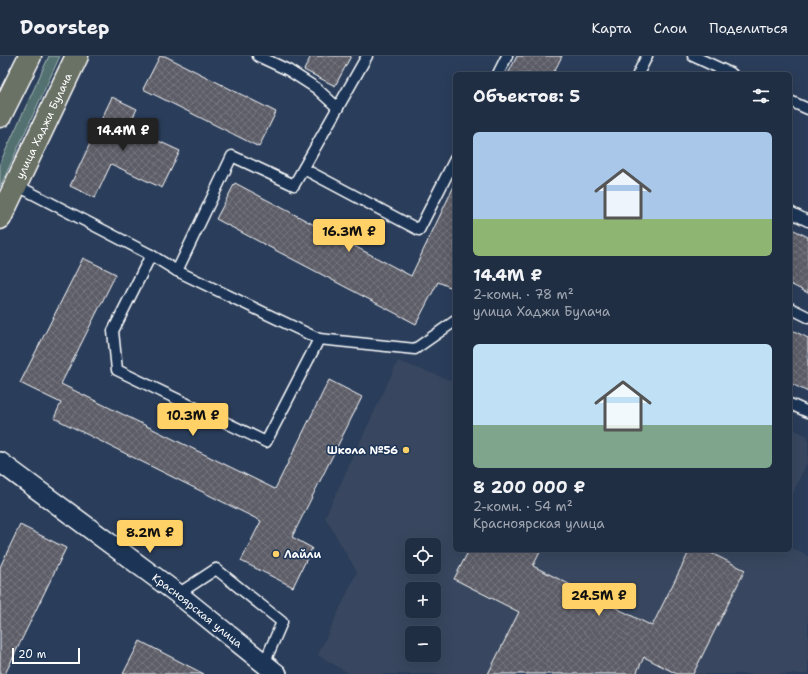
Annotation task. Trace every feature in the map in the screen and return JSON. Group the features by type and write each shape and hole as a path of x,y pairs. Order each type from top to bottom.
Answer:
{"main road":[{"path":"0,116 30,56"},
{"name":"улица Хаджи Булача","path":"0,218 77,56"}],"street":[{"name":"Красноярская улица","path":"0,462 178,594 271,669"}],"lane":[{"path":"258,56 288,70 316,88 338,108"},
{"path":"177,271 232,156 294,185 368,56"},
{"path":"499,72 507,56"},
{"path":"639,72 647,56"},
{"path":"693,56 728,72"},
{"path":"792,102 808,109"},
{"path":"304,169 419,230 453,163"},
{"path":"16,185 151,255 177,271 319,339 415,349 453,322"},
{"path":"792,213 808,221"},
{"path":"151,255 113,331 117,370 266,442 319,339"},
{"path":"792,309 808,317"},
{"path":"792,405 808,412"},
{"path":"178,594 216,569 276,617 282,622 271,669"}],"shaded area":[{"name":"Школа №56","path":"398,361 453,381 453,552 792,552 792,548 808,556 808,674 350,674 318,655 357,572 325,517"},
{"path":"792,429 808,436 808,460 792,496"}],"green space":[{"path":"49,56 60,56 0,187 0,163"}],"building":[{"path":"160,56 165,56 276,112 259,147 143,89"},
{"path":"311,56 351,56 335,86 304,70"},
{"path":"517,56 562,56 554,72 509,72"},
{"path":"112,97 137,109 128,127 180,151 162,188 111,164 95,198 70,186"},
{"path":"235,183 411,276 453,188 453,282 450,287 438,282 416,324 216,219"},
{"path":"792,229 808,237 808,293 792,285"},
{"path":"83,258 116,274 61,384 275,489 329,380 362,397 292,537 312,548 293,587 241,561 261,521 54,418 61,403 20,383"},
{"path":"792,330 808,338 808,392 792,384"},
{"path":"20,525 66,548 5,674 0,674 0,567"},
{"path":"468,552 540,552 533,566 652,626 689,552 709,552 745,570 693,674 677,674 644,657 636,674 488,674 519,612 454,579"},
{"path":"140,641 204,674 123,674"}],"place":[{"name":"Школа №56","path":"406,450"},
{"name":"Лайли","path":"276,554"}]}
